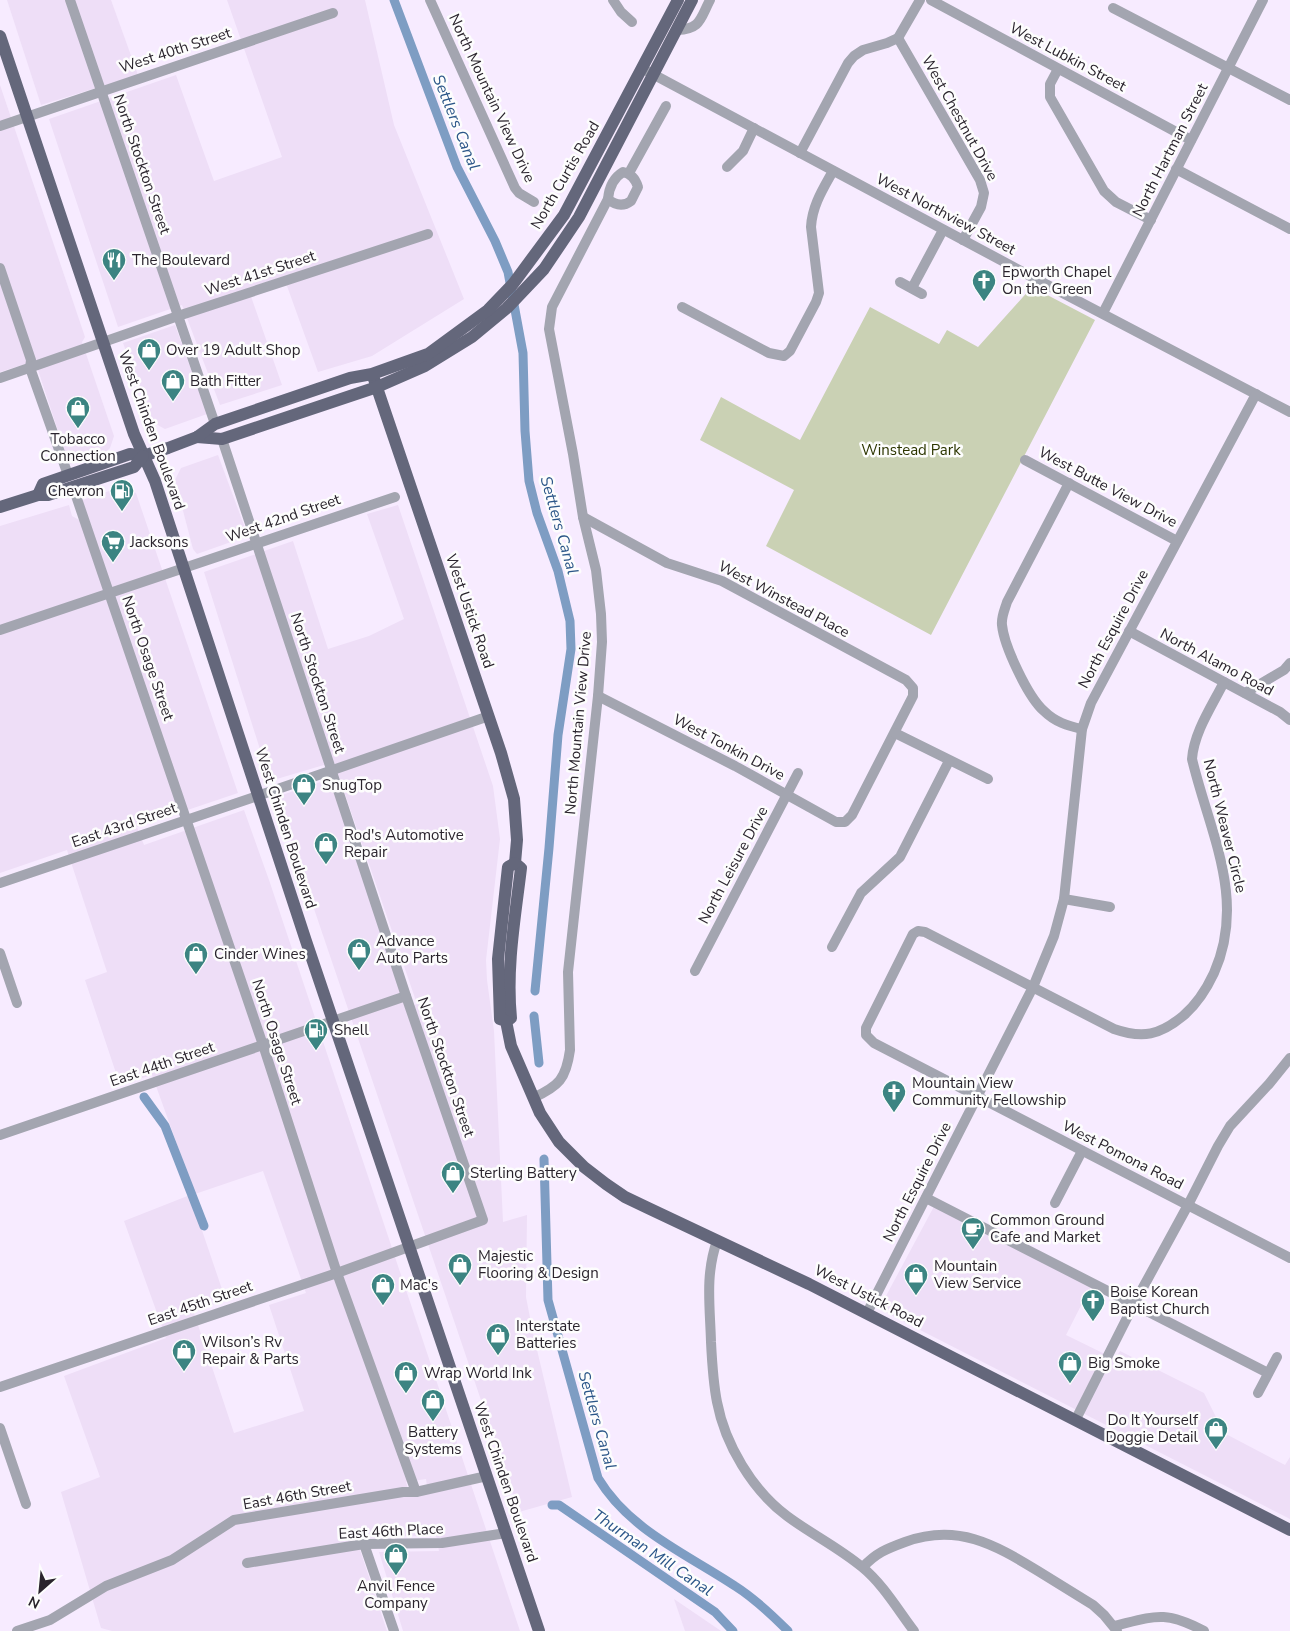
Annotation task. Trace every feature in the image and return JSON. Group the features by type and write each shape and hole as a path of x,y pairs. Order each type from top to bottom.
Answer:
{"main road":[{"name":"North Curtis Road","path":"144,456 197,438 215,424 350,378 372,374 428,354 492,314 507,308 538,275 580,217 648,72 678,0"},
{"name":"North Curtis Road","path":"197,438 222,439 377,387 425,366 472,337 492,314 564,215 648,72 677,30 692,0"},
{"name":"West Chinden Boulevard","path":"0,36 134,434 154,482 539,1631"},
{"name":"West Ustick Road","path":"372,374 489,716 514,798 515,863 521,868 510,960 509,996 511,1018 506,1021 511,1046 521,1072 540,1113 560,1142 584,1167 625,1197 809,1284 1290,1530"},
{"path":"38,495 43,484 130,454 144,456"},
{"path":"0,507 38,495 48,496 134,467 144,456"}],"street":[{"name":"North Stockton Street","path":"70,0 215,424"},
{"name":"North Mountain View Drive","path":"430,0 515,188 519,193 534,202"},
{"path":"613,0 632,22"},
{"path":"677,30 691,29 697,24 710,0"},
{"path":"800,153 854,56 863,50 887,44 898,38 920,0"},
{"name":"West Lubkin Street","path":"931,0 1191,140"},
{"name":"North Hartman Street","path":"1103,313 1263,0"},
{"path":"1113,8 1290,100"},
{"name":"West 40th Street","path":"0,126 101,90 333,13"},
{"name":"West Chestnut Drive","path":"898,38 980,180 984,193 981,207 963,240"},
{"path":"1058,69 1050,84 1050,98 1104,191 1116,202 1151,220"},
{"name":"West Northview Street","path":"648,72 943,230 1290,412"},
{"path":"629,173 666,106"},
{"path":"727,167 743,151 754,128"},
{"path":"1176,169 1290,229"},
{"path":"682,307 776,356 784,356 790,351 820,293 811,227 812,216 815,205 833,170"},
{"path":"623,172 629,173 638,186 631,201 622,205 613,203 608,199 609,190 616,177 623,172"},
{"name":"North Mountain View Drive","path":"533,1098 550,1090 565,1075 570,1050 568,972 598,696 602,642 596,570 583,517 549,329 552,307 608,199"},
{"path":"912,288 943,230"},
{"name":"West 41st Street","path":"0,378 178,316 428,234"},
{"path":"0,268 32,360 30,368 68,475"},
{"path":"900,282 922,294"},
{"name":"North Esquire Drive","path":"867,1314 1033,987 1054,936 1064,899 1082,729 1091,703 1256,394"},
{"name":"North Stockton Street","path":"222,439 406,996 483,1220"},
{"name":"West Butte View Drive","path":"1026,460 1178,541"},
{"path":"1069,483 1007,602 1002,623 1005,640 1027,689 1035,702 1063,725 1082,729"},
{"name":"North Osage Street","path":"73,487 263,1045 337,1273 416,1492"},
{"name":"West 42nd Street","path":"0,630 394,496"},
{"name":"West Winstead Place","path":"583,517 667,563 722,581 906,680 913,688 913,696 895,733"},
{"name":"North Alamo Road","path":"1129,631 1280,712 1290,720"},
{"path":"1245,693 1284,670 1290,663"},
{"name":"North Weaver Circle","path":"866,1034 866,1028 913,934 918,931 925,932 1114,1029 1129,1034 1144,1035 1157,1032 1171,1026 1187,1012 1209,984 1225,942 1228,905 1224,872 1192,759 1193,747 1224,682"},
{"name":"West Tonkin Drive","path":"598,696 727,762 836,822 845,822 852,815 895,733"},
{"name":"East 43rd Street","path":"0,883 489,716"},
{"path":"895,733 988,779"},
{"path":"832,947 861,893 900,857 949,761"},
{"name":"North Leisure Drive","path":"695,971 798,773"},
{"path":"1064,899 1110,907"},
{"path":"0,952 17,1003"},
{"name":"East 44th Street","path":"0,1135 406,996"},
{"name":"West Pomona Road","path":"866,1034 874,1043 1290,1258"},
{"path":"1076,1419 1134,1304 1218,1146 1230,1126 1290,1058"},
{"path":"1055,1203 1082,1151"},
{"path":"926,1198 1268,1374"},
{"name":"East 45th Street","path":"0,1387 410,1248 483,1220"},
{"path":"716,1241 710,1260 708,1278 713,1380 721,1421 732,1445 746,1471 775,1507 839,1549 871,1575 914,1631"},
{"path":"1258,1393 1277,1357"},
{"path":"0,1428 26,1504"},
{"name":"East 46th Street","path":"17,1631 45,1626 50,1620 106,1586 172,1560 234,1520 403,1492 416,1492 487,1476"},
{"name":"East 46th Place","path":"247,1563 364,1544 442,1543 506,1533"},
{"path":"862,1567 882,1550 913,1539 939,1535 966,1536 995,1546 1015,1557 1093,1605 1116,1628 1148,1618 1164,1616 1184,1620 1204,1631"},
{"path":"364,1544 394,1631"}],"shaded area":[{"path":"7,0 111,0 138,75 41,105"},
{"path":"227,0 365,0 394,125 464,299 372,356 318,372 282,277 248,288 282,385 220,405 182,305 118,327 49,119 176,75 214,181 282,157"},
{"path":"0,85 85,337 82,342 114,436 110,448 106,452 69,464 35,361 0,372"},
{"path":"175,325 207,414 165,429 152,422 123,343"},
{"path":"218,455 248,536 197,554 193,549 175,480 181,468"},
{"path":"121,487 136,493 238,793 137,827 144,845 244,810 520,1631 403,1631 379,1552 439,1551 436,1535 356,1538 387,1631 112,1631 101,1628 61,1492 100,1477 64,1376 166,1338 124,1221 190,1195 226,1301 193,1310 234,1433 304,1411 269,1305 306,1293 263,1171 195,1194 152,1075 120,1085 85,980 107,972 67,850 0,873 0,526 69,505 72,516 81,521 80,501","holes":["426,1479 428,1493 410,1496 406,1482"]},
{"path":"398,505 493,786 500,839 486,960 494,1031 503,1222 527,1215 526,1297 572,1497 519,1512 276,797 329,779 408,1008 417,1004 334,762 270,781 204,572 293,541 328,649 369,636 404,619 367,514"},
{"path":"938,1199 1094,1280 1066,1335 1115,1359 1120,1351 1204,1393 1224,1433 1285,1465 1290,1457 1290,1519 879,1309"},
{"path":"674,1599 721,1631 685,1631"}],"green space":[{"name":"Winstead Park","path":"1032,287 1095,320 931,635 766,546 794,490 700,440 721,397 800,440 870,307 939,344 947,330 978,347"}],"waterway":[{"name":"Settlers Canal","path":"394,0 457,167 495,241 508,272 523,353 525,431 529,481 537,513 558,571 570,621 571,649 558,735 535,991"},
{"name":"Settlers Canal","path":"534,1016 539,1063"},
{"name":"Thurman Mill Canal","path":"144,1097 165,1126 204,1226"},
{"name":"Settlers Canal","path":"544,1159 548,1300 598,1478 611,1496 642,1527 742,1591 763,1607 788,1631"},
{"name":"Thurman Mill Canal","path":"552,1505 559,1505 715,1612 733,1631"}],"place":[{"name":"The Boulevard","path":"114,281"},
{"name":"Epworth Chapel On the Green","path":"984,302"},
{"name":"Over 19 Adult Shop","path":"149,371"},
{"name":"Bath Fitter","path":"173,402"},
{"name":"Tobacco Connection","path":"78,429"},
{"name":"Chevron","path":"122,512"},
{"name":"Jacksons","path":"113,563"},
{"name":"SnugTop","path":"304,806"},
{"name":"Rod's Automotive Repair","path":"326,865"},
{"name":"Advance Auto Parts","path":"359,971"},
{"name":"Cinder Wines","path":"196,975"},
{"name":"Shell","path":"316,1051"},
{"name":"Mountain View Community Fellowship","path":"894,1113"},
{"name":"Sterling Battery","path":"453,1194"},
{"name":"Common Ground Cafe and Market","path":"973,1250"},
{"name":"Majestic Flooring & Design","path":"460,1286"},
{"name":"Mountain View Service","path":"916,1296"},
{"name":"Mac's","path":"383,1306"},
{"name":"Boise Korean Baptist Church","path":"1093,1322"},
{"name":"Interstate Batteries","path":"498,1356"},
{"name":"Wilson’s Rv Repair & Parts","path":"184,1372"},
{"name":"Big Smoke","path":"1070,1384"},
{"name":"Wrap World Ink","path":"406,1394"},
{"name":"Battery Systems","path":"433,1422"},
{"name":"Do It Yourself Doggie Detail","path":"1216,1450"},
{"name":"Anvil Fence Company","path":"396,1576"}]}
